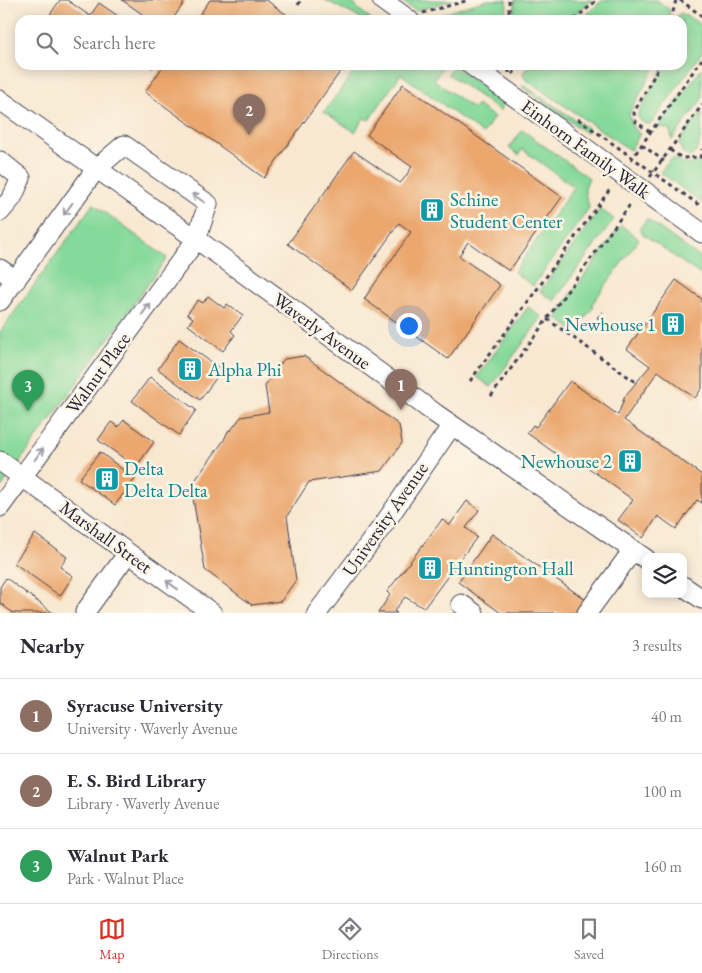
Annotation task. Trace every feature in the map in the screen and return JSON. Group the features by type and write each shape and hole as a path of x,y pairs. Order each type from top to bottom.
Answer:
{"street":[{"path":"382,0 410,15"},
{"name":"Einhorn Family Walk","path":"478,70 702,233"},
{"name":"Waverly Avenue","path":"0,100 452,425 639,554"},
{"name":"Walnut Place","path":"0,507 196,240 208,204 124,145 96,169"},
{"path":"0,161 21,178 12,198 0,212"},
{"path":"0,301 96,169"},
{"path":"0,269 16,280"},
{"name":"University Avenue","path":"317,613 384,524 452,425"},
{"name":"Marshall Street","path":"0,461 21,478 212,613"},
{"path":"85,612 128,553"},
{"path":"587,613 639,554"},
{"path":"687,589 702,599"}],"path":[{"path":"298,5 301,0"},
{"path":"420,15 469,0"},
{"path":"509,0 509,15"},
{"path":"580,15 597,0"},
{"path":"673,15 678,0 702,16"},
{"path":"621,174 702,59"},
{"path":"509,70 509,77 512,75 520,80"},
{"path":"512,75 518,70"},
{"path":"650,132 635,121 634,112 657,70"},
{"path":"641,189 664,160 702,105"},
{"path":"576,118 702,206"},
{"path":"642,145 664,160"},
{"path":"670,150 682,158 701,157 702,149"},
{"path":"470,381 608,191"},
{"path":"491,396 629,206"},
{"path":"594,325 602,312"},
{"path":"548,319 637,383"}],"green space":[{"path":"325,0 349,0 366,15 354,15"},
{"path":"400,0 453,0 416,11"},
{"path":"487,0 507,0 506,15 439,15"},
{"path":"515,0 592,0 575,15 514,15"},
{"path":"603,0 657,0 670,10 669,15 586,15"},
{"path":"687,16 702,25 702,52 651,124 646,124 639,120 638,113 662,70 687,70"},
{"path":"702,68 702,99 672,140 670,130 662,127 657,128"},
{"path":"355,70 441,70 434,80 474,109 477,105 494,117 483,134 401,74 369,120 364,118 355,132 324,112"},
{"path":"451,70 460,70 502,99 504,104 500,111 448,74"},
{"path":"525,70 653,70 629,114 633,128 640,134 630,150 525,79 523,73"},
{"path":"523,85 589,129 586,133 522,87"},
{"path":"702,111 699,144 697,150 690,157 682,152 679,142"},
{"path":"522,130 589,178 585,194 589,208 533,286 514,272 574,187 522,149 519,155 509,148"},
{"path":"672,158 687,165 702,161 702,203 660,172"},
{"path":"93,204 167,258 0,489 0,332"},
{"path":"600,209 614,219 554,301 540,291"},
{"path":"647,219 702,259 702,276 643,234 639,229"},
{"path":"621,225 639,239 592,304 594,306 575,332 557,318 562,307"},
{"path":"528,307 542,317 491,387 477,377"}],"building":[{"path":"60,0 67,0 89,15 50,15"},
{"path":"122,0 186,0 176,15 144,15"},
{"path":"210,0 266,0 287,15 200,15"},
{"path":"99,3 117,15 91,15"},
{"path":"160,70 341,70 264,178 145,92"},
{"name":"Schine Student Center","path":"403,84 562,197 509,271 468,242 459,256 500,285 448,359 364,299 411,232 399,223 352,290 288,244 354,151 400,183 403,180 412,167 367,135"},
{"name":"Newhouse 2","path":"676,280 702,299 702,388 695,398 658,371 624,420 702,475 702,503 697,500 676,529 658,516 643,538 618,520 633,500 575,458 570,464 527,433 533,425 536,427 570,381 618,415 625,396 650,366 627,349"},
{"path":"208,296 224,308 227,304 243,315 231,331 235,335 223,351 188,325 193,318 187,314 198,300 203,303"},
{"name":"Alpha Phi","path":"179,339 222,370 200,400 158,369"},
{"path":"304,356 399,425 402,443 382,471 309,482 287,516 296,580 281,601 252,605 205,570 191,486 224,440 228,431 231,430 241,417 269,412 265,386 284,359"},
{"path":"150,377 196,410 179,435 132,401"},
{"path":"124,420 154,442 136,467 98,440 111,422 118,427"},
{"name":"Delta Delta Delta","path":"100,452 135,479 115,505 79,479"},
{"name":"Huntington Hall","path":"467,501 479,510 466,528 477,537 424,608 405,597 394,611 397,613 378,613 390,595 387,592 442,519 449,526"},
{"path":"35,534 67,557 60,567 73,576 60,596 14,563"},
{"path":"492,534 586,600 576,613 501,613 458,582"},
{"path":"6,578 53,613 13,613 0,603 0,587"}],"place":[{"name":"E. S. Bird Library","path":"249,135"},
{"name":"Schine Student Center","path":"432,210"},
{"name":"Newhouse 1","path":"673,324"},
{"name":"Alpha Phi","path":"190,369"},
{"name":"Syracuse University","path":"401,410"},
{"name":"Walnut Park","path":"28,411"},
{"name":"Newhouse 2","path":"630,461"},
{"name":"Delta Delta Delta","path":"107,479"},
{"name":"Huntington Hall","path":"430,568"}]}
